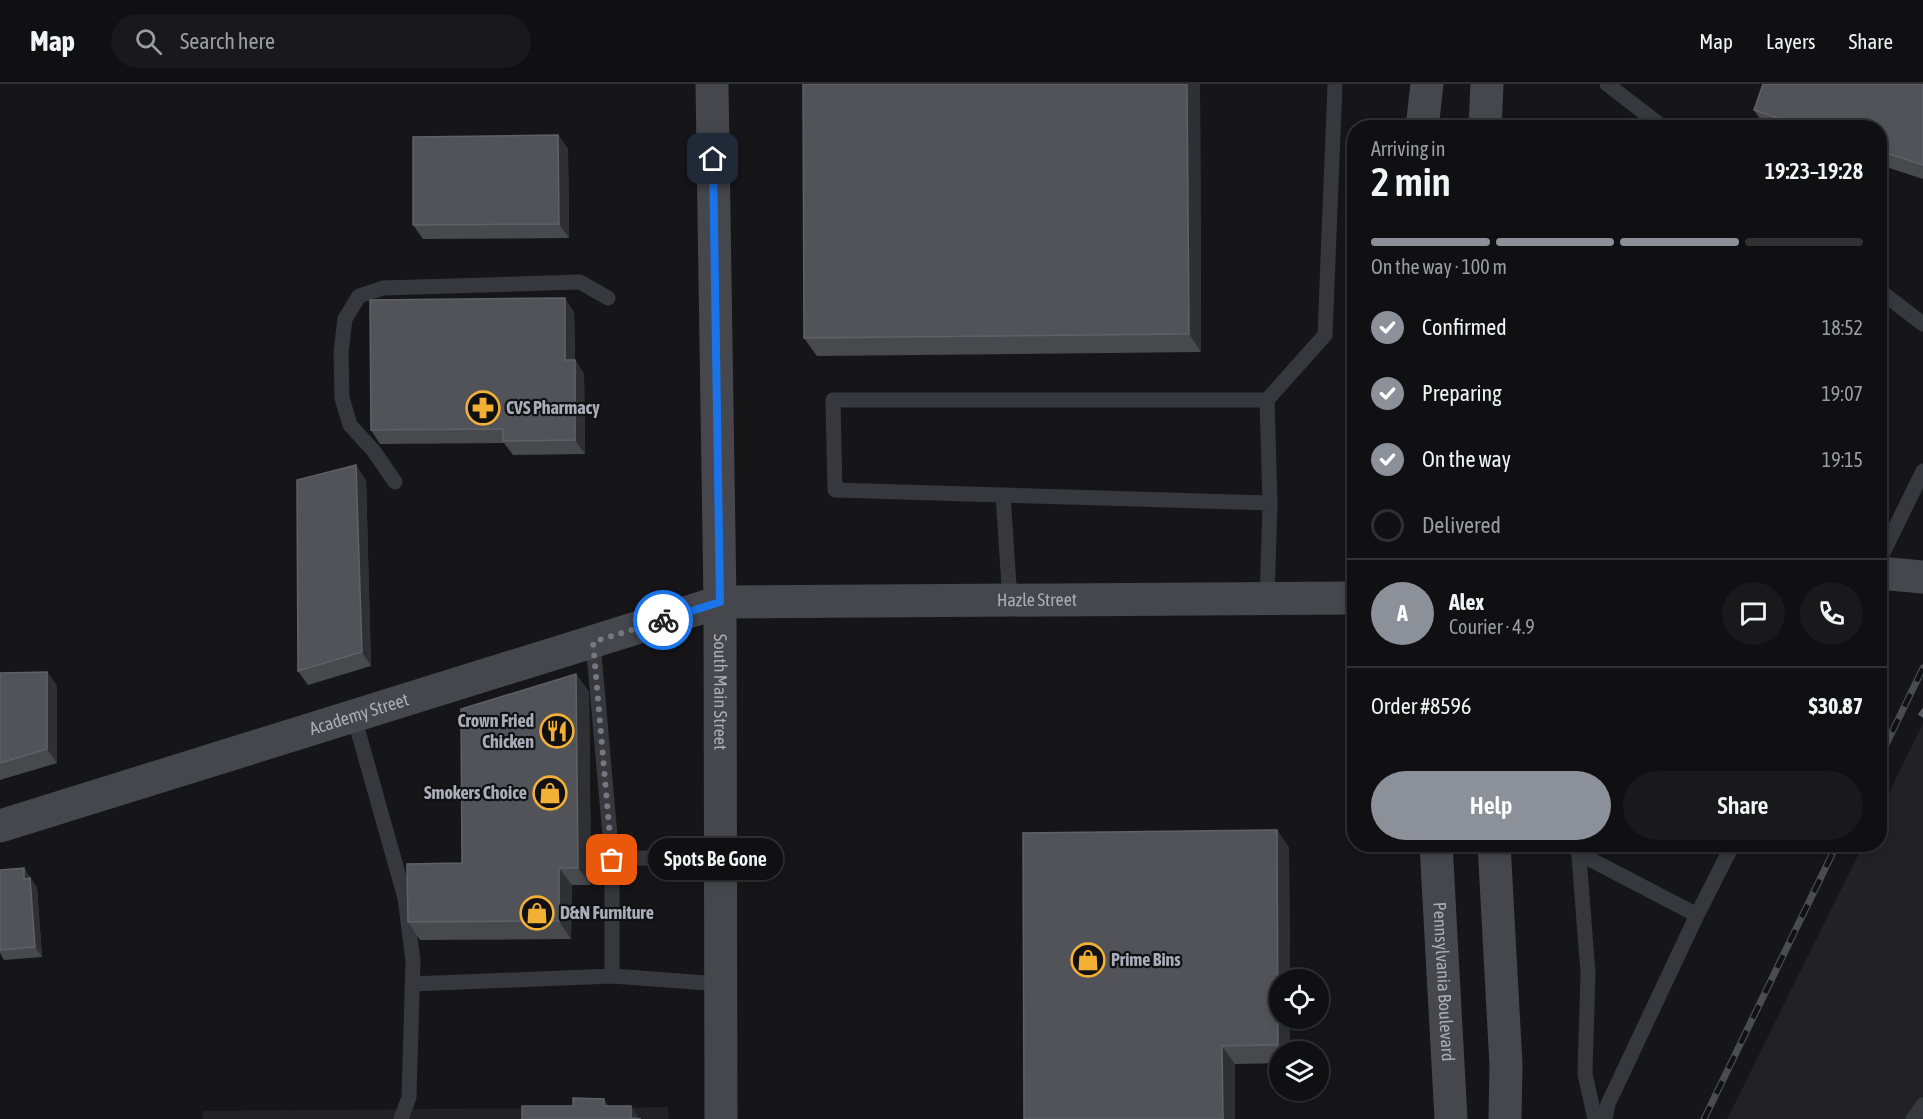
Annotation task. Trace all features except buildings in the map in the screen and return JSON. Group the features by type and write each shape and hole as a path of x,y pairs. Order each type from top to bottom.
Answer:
{"street":[{"name":"South Main Street","path":"712,84 720,602 721,1119"},
{"path":"1423,120 1427,84"},
{"path":"1485,120 1487,84"},
{"path":"1887,574 1923,577"},
{"name":"Hazle Street","path":"720,602 1347,598"},
{"name":"Academy Street","path":"0,826 720,602"},
{"name":"Pennsylvania Boulevard","path":"1436,852 1451,1119"},
{"path":"1494,852 1506,1065 1505,1119"}],"lane":[{"path":"1267,599 1270,503 1267,400 1325,335 1335,84"},
{"path":"1607,84 1654,120"},
{"path":"395,482 374,450 350,425 342,398 341,352 345,319 359,296 383,288 580,282 608,298"},
{"path":"1887,296 1923,324"},
{"path":"1267,400 833,400 835,490 1270,503"},
{"path":"1887,545 1923,471"},
{"path":"1003,495 1010,601"},
{"path":"593,642 612,860 612,976"},
{"path":"354,717 405,898 413,961 409,1097 401,1119"},
{"path":"1579,852 1588,973 1585,1074 1595,1119"},
{"path":"1584,852 1697,915"},
{"path":"1605,1119 1608,1104 1729,852"},
{"path":"612,860 721,856"},
{"path":"412,984 612,976 721,984"},
{"path":"1913,1119 1923,1106"}],"shaded area":[{"path":"1923,723 1923,1119 1727,1119 1860,852 1887,852 1887,797"},
{"path":"668,1107 669,1119 202,1119 203,1111"}],"railway":[{"path":"1887,743 1923,668"},
{"path":"1704,1119 1833,852"}],"way so far":[{"path":"612,860 593,642 663,620"}],"place":[{"name":"CVS Pharmacy","path":"483,408"},
{"name":"Crown Fried Chicken","path":"557,731"},
{"name":"Smokers Choice","path":"550,793"},
{"name":"Spots Be Gone","path":"612,860"},
{"name":"D&N Furniture","path":"537,913"},
{"name":"Prime Bins","path":"1088,960"}],"route":[{"path":"663,620 720,602 713,159"}]}
